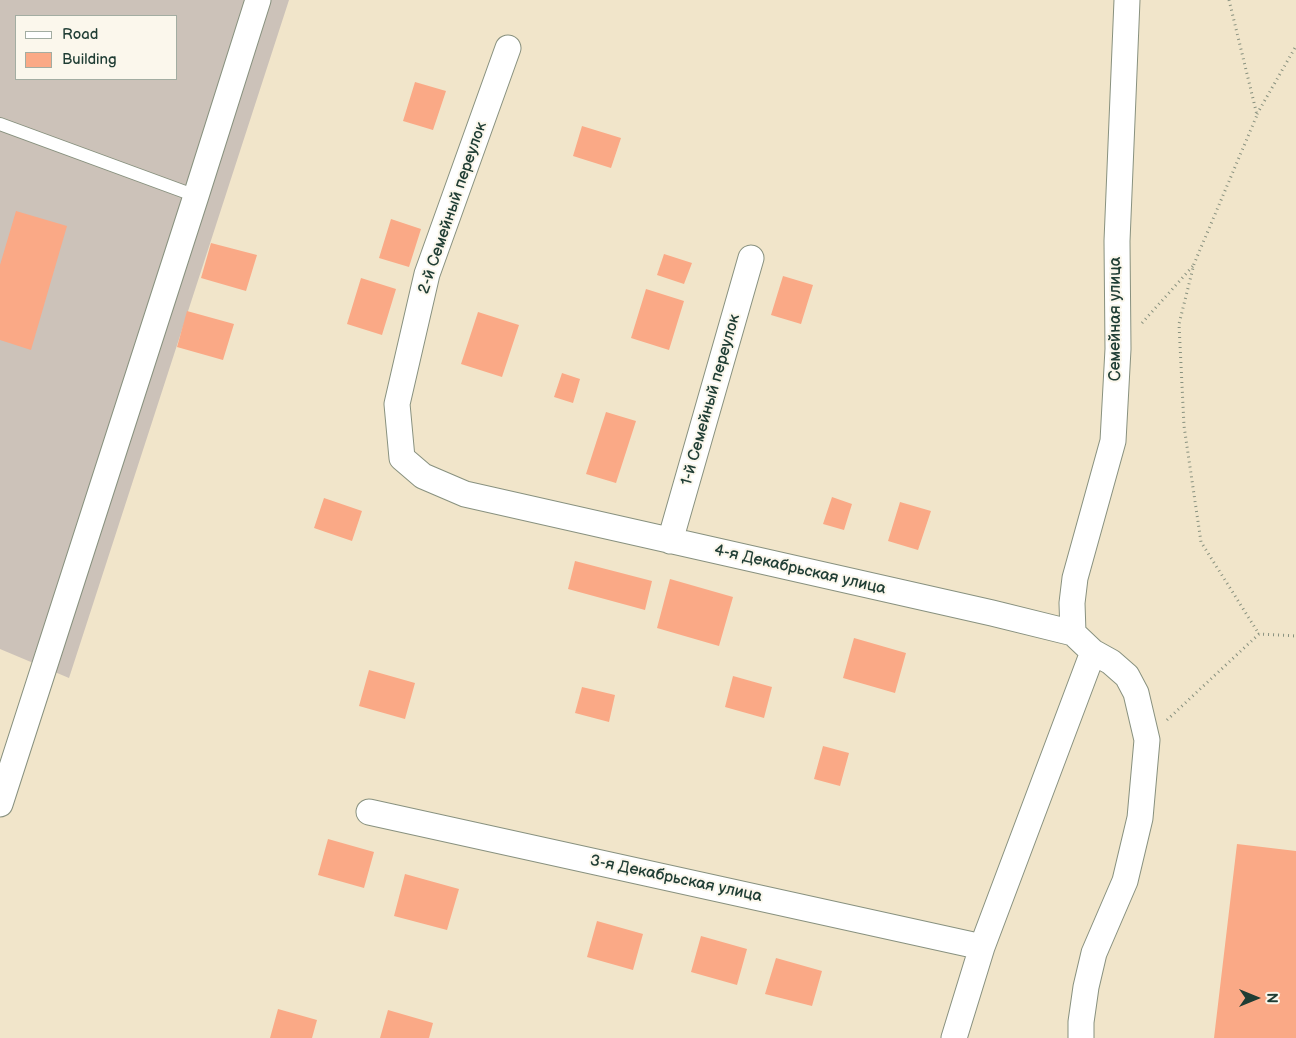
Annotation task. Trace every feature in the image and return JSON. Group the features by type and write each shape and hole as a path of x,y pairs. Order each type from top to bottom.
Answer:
{"street":[{"path":"0,804 258,0"},
{"name":"Семейная улица","path":"1072,634 1072,604 1075,578 1113,441 1118,349 1117,241 1127,0"},
{"name":"2-й Семейный переулок","path":"402,458 397,404 427,274 508,48"},
{"name":"1-й Семейный переулок","path":"670,542 751,258"},
{"name":"4-я Декабрьская улица","path":"402,458 423,476 465,494 670,542 992,613 1072,634 1093,652 1111,662 1128,676 1136,693 1147,740 1140,818 1125,881 1094,953 1086,987 1081,1022 1081,1038"},
{"path":"954,1038 982,947 1093,652"},
{"name":"3-я Декабрьская улица","path":"369,812 982,947"}],"lane":[{"path":"0,124 196,196"}],"path":[{"path":"1229,0 1256,115"},
{"path":"1259,634 1201,542 1184,426 1179,324 1194,264 1256,115 1296,46"},
{"path":"1118,349 1194,264"},
{"path":"1147,740 1259,634 1296,636"}],"shaded area":[{"path":"0,0 289,0 69,678 0,649"}],"building":[{"path":"415,82 446,91 433,130 403,121"},
{"path":"582,126 621,138 611,168 573,156"},
{"path":"16,211 67,226 31,350 0,340 0,265"},
{"path":"391,219 421,229 409,267 379,258"},
{"path":"211,243 257,255 246,291 201,278"},
{"path":"664,254 692,263 684,284 657,275"},
{"path":"783,276 813,285 801,324 771,315"},
{"path":"361,278 396,289 382,335 347,324"},
{"path":"646,289 684,301 669,350 631,338"},
{"path":"187,311 234,324 223,360 177,347"},
{"path":"478,312 519,325 502,377 461,364"},
{"path":"562,373 580,379 573,403 554,397"},
{"path":"606,412 636,421 616,483 586,474"},
{"path":"832,497 852,504 844,530 823,524"},
{"path":"324,498 362,511 352,541 314,528"},
{"path":"900,502 931,511 918,550 888,541"},
{"path":"575,561 652,581 645,610 568,589"},
{"path":"670,579 733,597 719,646 657,628"},
{"path":"854,638 906,653 895,693 843,678"},
{"path":"369,670 415,683 405,719 359,706"},
{"path":"733,676 772,687 764,718 725,707"},
{"path":"582,687 615,695 609,722 575,713"},
{"path":"823,746 849,753 840,786 814,779"},
{"path":"328,839 374,852 364,888 318,875"},
{"path":"1237,844 1296,851 1296,1038 1214,1038"},
{"path":"405,874 459,889 447,930 394,916"},
{"path":"597,921 643,934 633,970 587,957"},
{"path":"701,936 747,949 737,985 691,972"},
{"path":"776,958 822,971 812,1006 765,994"},
{"path":"278,1009 317,1020 312,1038 270,1038"},
{"path":"388,1010 433,1023 429,1038 380,1038"}]}
